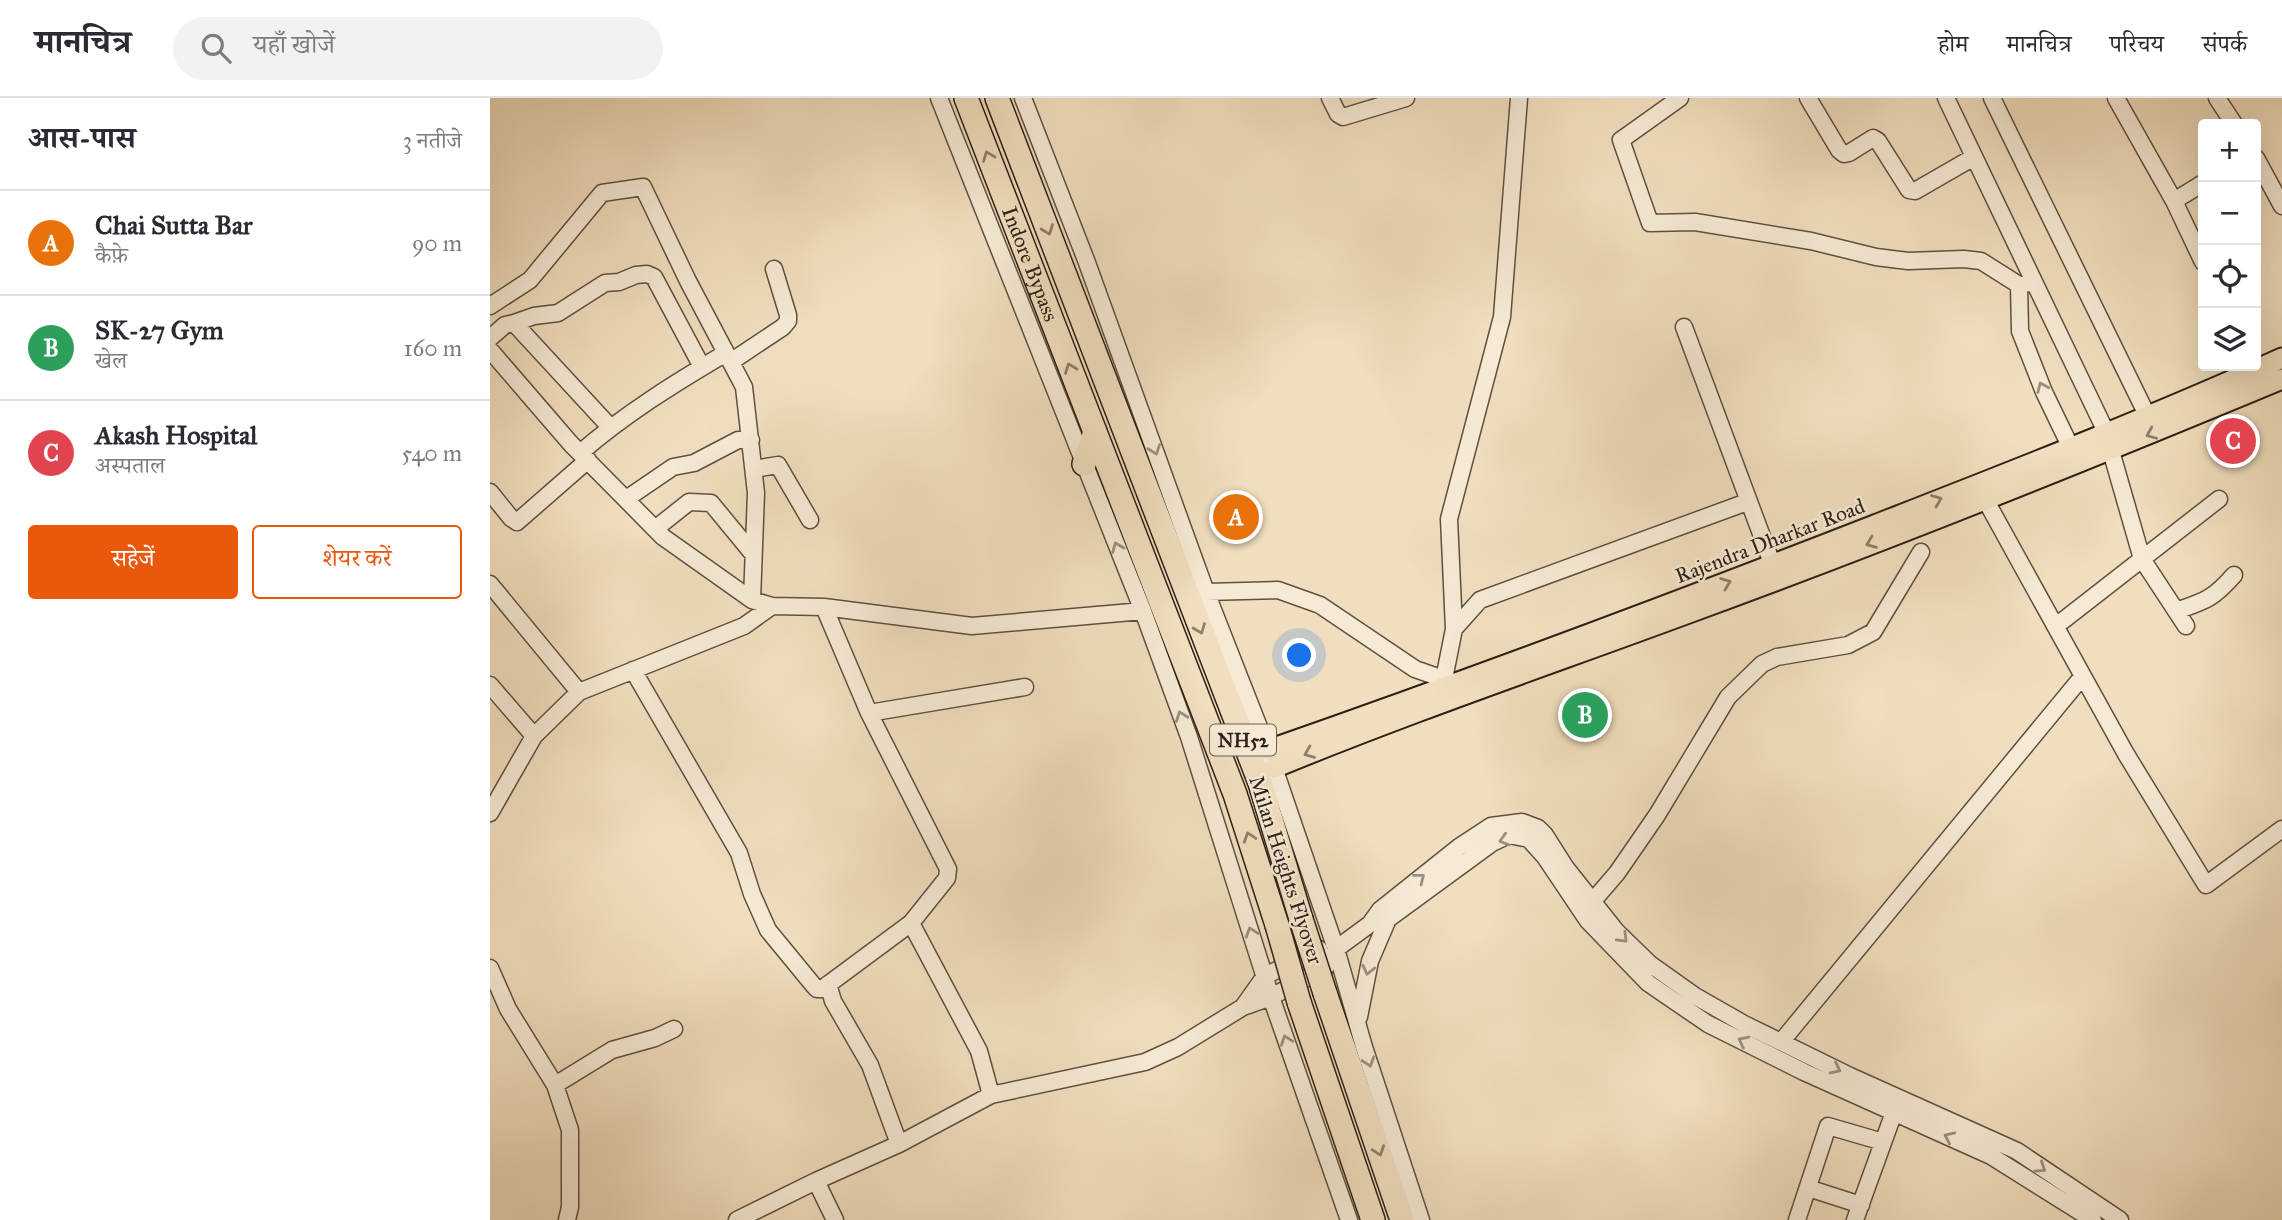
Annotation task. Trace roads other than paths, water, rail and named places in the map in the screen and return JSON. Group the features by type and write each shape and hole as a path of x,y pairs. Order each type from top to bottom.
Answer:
{"highway":[{"name":"Indore Bypass","path":"966,98 1095,432"},
{"name":"Indore Bypass","path":"996,98 1100,368"},
{"name":"Milan Heights Flyover","path":"1100,368 1135,428 1176,565 1260,783 1325,993 1402,1220"},
{"path":"1084,464 1095,432"},
{"name":"Milan Heights Flyover","path":"1095,432 1235,794 1277,925 1298,1002 1373,1220"}],"main road":[{"name":"Rajendra Dharkar Road","path":"2261,366 2282,358"},
{"name":"Rajendra Dharkar Road","path":"1983,491 2071,449 2109,442 2148,417 2180,413 2249,371"},
{"name":"Rajendra Dharkar Road","path":"1271,759 1455,685 1775,572 2180,413 2282,379"}],"street":[{"path":"939,98 1143,611 1189,737 1271,998 1349,1220"},
{"path":"1023,98 1086,260 1135,428 1206,592 1271,759 1336,949 1421,1220"},
{"path":"1330,98 1338,114 1343,117 1406,98"},
{"path":"1206,592 1278,590 1321,605 1415,670 1455,685 1450,519 1502,317 1520,98"},
{"path":"1681,98 1621,140 1650,223 1695,222 1811,241 1876,257 1908,261 1981,261 2026,283"},
{"path":"1808,98 1839,150 1849,153 1873,138 1878,141 1909,190 1915,191 1974,157"},
{"path":"1946,98 1974,157 2026,283 2109,442 2142,559 2186,626"},
{"path":"1992,98 2148,417"},
{"path":"2116,98 2174,201 2198,251"},
{"path":"2217,98 2231,119"},
{"path":"2261,167 2282,206"},
{"path":"2174,201 2198,186"},
{"path":"490,306 530,280 602,193 643,187 744,387 756,493 752,600"},
{"path":"490,492 517,522 610,427 702,367 729,357 783,327 788,321 788,315 774,269"},
{"path":"490,338 505,325 534,316 558,313 605,283 647,274 654,277 702,367"},
{"path":"2026,283 2020,331 2044,392 2071,449"},
{"path":"514,323 610,427"},
{"path":"1684,327 1775,572"},
{"path":"490,350 584,456 663,537 752,600 772,606 824,607 972,626 1143,611"},
{"path":"626,499 673,467 694,463 738,440 751,440"},
{"path":"754,469 778,465 810,520"},
{"path":"1983,491 2082,677 2206,886 2282,829"},
{"path":"2056,626 2219,499"},
{"path":"655,529 689,502 711,503 753,554"},
{"path":"1454,629 1480,600 1747,502"},
{"path":"1592,902 1617,873 1657,815 1728,696 1762,664 1777,657 1848,645 1873,632 1921,552"},
{"path":"2176,611 2204,602 2218,593 2234,576"},
{"path":"490,584 579,692"},
{"path":"490,813 495,790 534,736 579,692 744,626 772,606"},
{"path":"634,670 739,852 752,894 768,930 817,989 828,984 911,923 947,878 948,869 869,713 824,607"},
{"path":"1781,1042 2082,677"},
{"path":"490,685 534,736"},
{"path":"869,713 1026,687"},
{"path":"737,1220 899,1144 991,1094 1145,1062 1178,1047 1243,1007 1271,998 1325,968 1336,949 1370,924 1380,910 1491,826 1522,822 1538,828 1592,902 1616,931 1650,964 1695,996 1781,1042 1798,1059"},
{"path":"1370,924 1388,919 1492,843 1509,835 1529,839 1545,857 1588,921 1648,983 1708,1024 1798,1059 1897,1105 2017,1151 2093,1220"},
{"path":"1359,1024 1370,961 1388,919"},
{"path":"911,923 979,1051 991,1094"},
{"path":"1243,1007 1265,976 1322,947 1336,949"},
{"path":"490,968 509,1009 555,1085 570,1129 570,1207 566,1220"},
{"path":"828,984 833,1001 870,1065 899,1144"},
{"path":"555,1085 612,1050 655,1038 674,1029"},
{"path":"1808,1188 1858,1212 1897,1105"},
{"path":"1797,1220 1828,1126 1883,1142"},
{"path":"816,1181 835,1220"},
{"path":"2065,1193 2120,1220"}],"place":[{"name":"Akash Hospital","path":"2233,441"},
{"name":"Chai Sutta Bar","path":"1236,517"},
{"name":"SK-27 Gym","path":"1585,715"}]}
